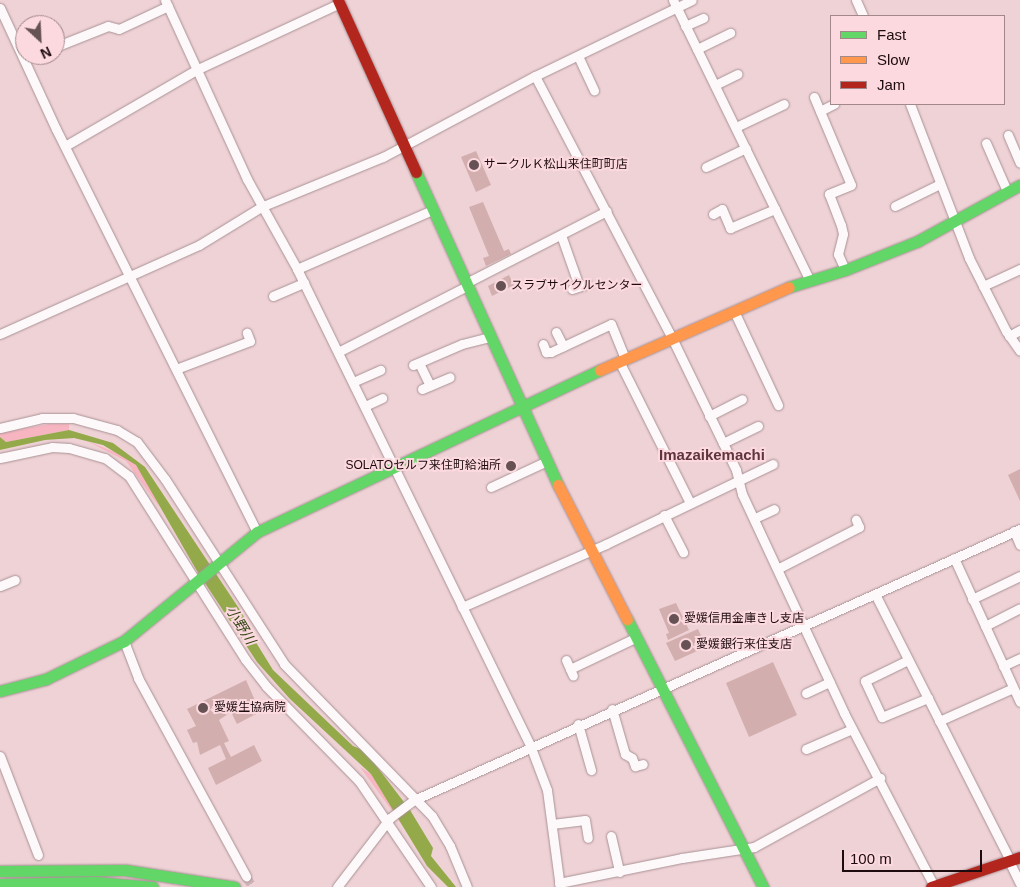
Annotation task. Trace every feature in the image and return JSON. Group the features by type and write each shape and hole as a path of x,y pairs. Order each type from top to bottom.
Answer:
{"main road":[{"path":"339,1 547,461 763,887"},
{"path":"0,691 46,679 124,641 196,580 257,532 671,336 809,279 845,270 918,241 1020,185"},
{"path":"932,886 1013,859"},
{"path":"0,871 63,868 125,870 235,887"},
{"path":"0,884 95,882 153,887"}],"street":[{"path":"0,334 199,245 261,207 404,146 674,4 692,0"},
{"path":"856,0 863,15"},
{"path":"65,146 198,69 339,1"},
{"path":"65,43 108,26 119,29 167,3 261,207 297,269 530,745 547,790 560,885 762,844 880,778"},
{"path":"674,4 716,85 809,279"},
{"path":"0,8 15,40"},
{"path":"685,26 703,18"},
{"path":"697,49 730,33"},
{"path":"578,56 594,91"},
{"path":"27,65 65,146 257,532"},
{"path":"716,85 738,74"},
{"path":"535,76 671,336 723,443 738,481 852,729 880,778 932,886"},
{"path":"814,97 851,185 829,194 843,234 838,254 845,270"},
{"path":"736,127 784,104"},
{"path":"820,111 832,105"},
{"path":"910,105 940,184 957,220 969,258 1009,336 1020,351"},
{"path":"1008,135 1020,162"},
{"path":"986,143 1007,191"},
{"path":"706,167 746,148"},
{"path":"894,206 940,184"},
{"path":"713,214 722,209 730,228 775,209"},
{"path":"297,269 433,210"},
{"path":"338,352 607,211"},
{"path":"560,235 579,286"},
{"path":"983,286 1020,269"},
{"path":"272,296 304,283"},
{"path":"734,311 764,385 778,405"},
{"path":"543,344 546,352 551,352 610,324 622,360 690,503"},
{"path":"1009,336 1020,330"},
{"path":"556,332 563,346"},
{"path":"176,369 250,341 248,333"},
{"path":"450,377 426,387 416,364 462,344 490,337"},
{"path":"353,382 380,370"},
{"path":"365,406 382,398"},
{"path":"710,416 742,399"},
{"path":"1,424 42,418 73,418 116,430 137,442 152,459 216,565 284,664 411,801 432,816 450,846 467,887"},
{"path":"723,443 758,426"},
{"path":"0,458 52,447 68,448 89,452 118,466 136,486 256,673 334,752 359,781 388,820 431,887"},
{"path":"492,487 547,461"},
{"path":"462,607 592,550 773,464"},
{"path":"755,518 774,509"},
{"path":"664,515 683,552"},
{"path":"778,568 859,527 856,520"},
{"path":"337,887 388,820 411,801 530,745 1017,530 1020,545"},
{"path":"954,558 1020,702"},
{"path":"972,599 1020,576"},
{"path":"0,586 15,580"},
{"path":"875,594 939,721 1013,859 1018,883"},
{"path":"985,626 1020,608"},
{"path":"570,669 637,637"},
{"path":"124,641 138,678 246,876"},
{"path":"1003,666 1020,658"},
{"path":"908,660 865,681 882,717 928,698"},
{"path":"806,692 830,682"},
{"path":"939,721 1015,688"},
{"path":"612,710 625,754 632,758 635,766 643,764"},
{"path":"578,724 591,770"},
{"path":"806,749 852,729"},
{"path":"0,756 3,774 38,855"},
{"path":"552,824 585,820 588,838"},
{"path":"611,836 620,872"}],"shaded area":[{"path":"49,424 69,424 69,430 6,442 0,437 0,433"},
{"path":"85,440 129,458 142,472 160,508 126,461"},
{"path":"360,767 371,774 410,836 387,804"}],"water":[{"name":"小野川","path":"69,430 113,443 145,467 242,613 252,636 273,670 353,746 365,751 410,810 433,848 431,856 456,887 448,887 427,866 371,774 290,699 257,662 197,571 136,465 103,445 74,438 45,440 0,450 0,437 6,442"}],"building":[{"path":"476,151 491,185 476,192 461,157"},
{"path":"483,202 504,251 509,249 511,254 486,266 483,258 489,256 469,207"},
{"name":"スラブサイクルセンター","path":"509,275 514,285 492,296 488,286"},
{"path":"1020,469 1020,501 1008,475"},
{"name":"愛媛信用金庫きし支店","path":"676,603 689,630 668,640 666,634 669,633 659,609"},
{"name":"愛媛銀行来住支店","path":"698,629 706,647 675,661 666,643"},
{"path":"773,662 797,715 749,737 726,683"},
{"path":"246,680 260,712 237,724 231,712 219,720 229,741 224,743 231,757 254,745 262,761 216,785 208,768 226,759 220,745 200,755 197,742 193,743 187,730 196,726 187,709"}],"tunnel":[{"path":"246,876 253,887"}],"traffic: fast":[{"path":"416,172 558,485"},
{"path":"789,287 845,270 918,241 1020,185"},
{"path":"0,691 46,679 124,641 257,532 600,370"},
{"path":"627,619 763,887"},
{"path":"0,871 125,870 235,887"},
{"path":"0,884 95,882 153,887"}],"traffic: slow":[{"path":"600,370 789,287"},
{"path":"558,485 627,619"}],"traffic: jam":[{"path":"338,0 416,172"},
{"path":"931,887 1020,857"}],"place":[{"name":"サークルＫ松山来住町町店","path":"474,165"},
{"name":"スラブサイクルセンター","path":"501,286"},
{"name":"SOLATOセルフ来住町給油所","path":"511,466"},
{"name":"愛媛信用金庫きし支店","path":"674,619"},
{"name":"愛媛銀行来住支店","path":"686,645"},
{"name":"愛媛生協病院","path":"203,708"}],"district":[{"name":"Imazaikemachi","path":"712,455"}]}
